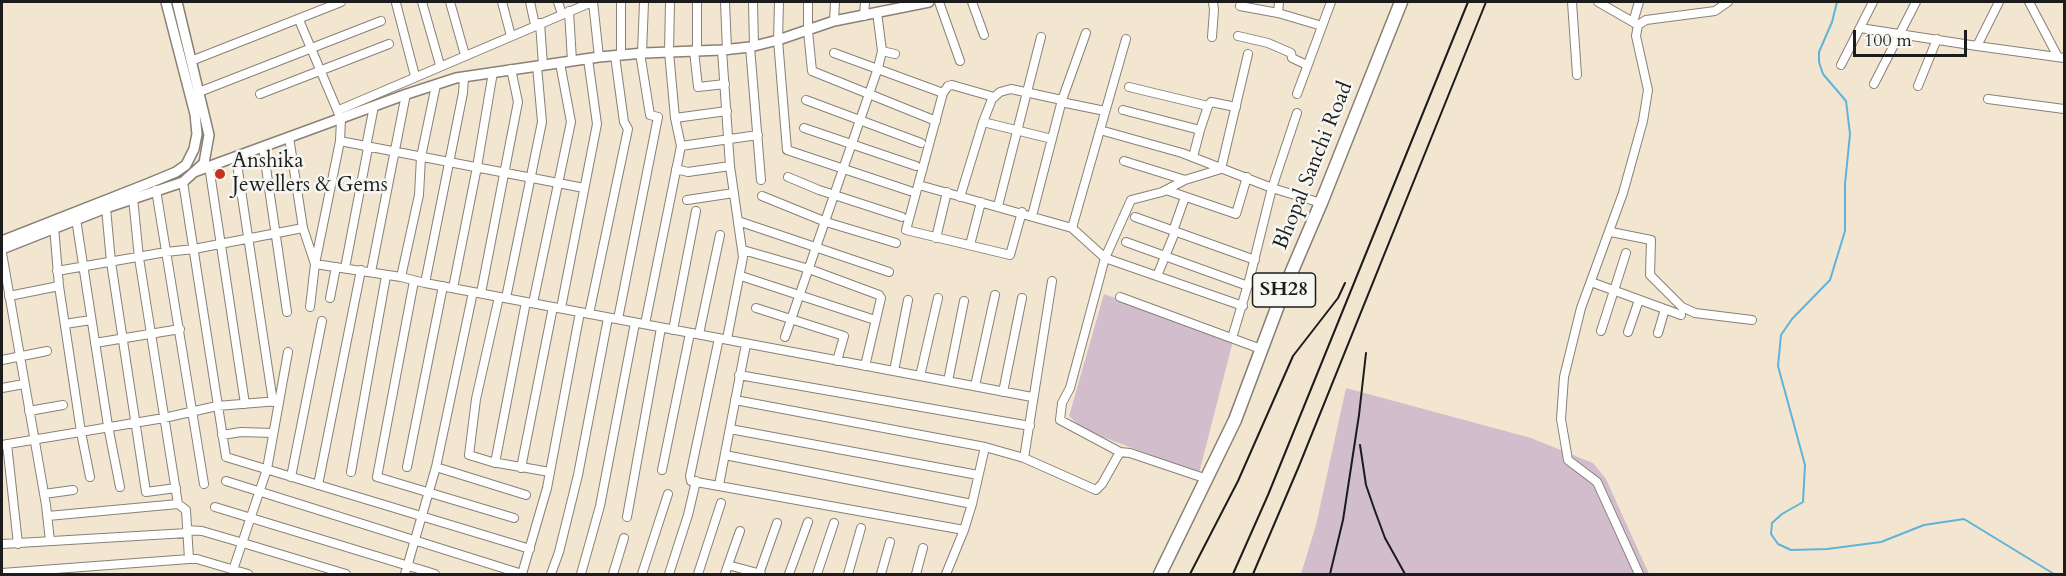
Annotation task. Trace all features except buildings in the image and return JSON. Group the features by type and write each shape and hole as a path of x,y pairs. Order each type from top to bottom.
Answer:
{"main road":[{"name":"Bhopal Sanchi Road","path":"1160,574 1235,420 1283,292 1401,2"}],"street":[{"path":"2,241 147,184 176,172 186,165 195,149 197,134 195,114 166,2"},
{"path":"50,541 48,516 2,251 54,227 183,182 204,163 209,135 177,2"},
{"path":"191,61 341,2"},
{"path":"422,2 440,65"},
{"path":"450,2 465,55"},
{"path":"502,2 511,36"},
{"path":"530,2 538,24 542,122 532,178 476,399 469,452 471,457 495,463 550,472"},
{"path":"558,2 566,13 572,62"},
{"path":"194,172 289,138 415,76 592,2 599,57"},
{"path":"590,314 628,129 624,122 618,55 621,2"},
{"path":"618,319 658,117 650,115 641,53 644,2"},
{"path":"645,324 681,146 675,118 669,52 670,2"},
{"path":"697,2 698,87 725,84"},
{"path":"725,2 725,84 730,166 743,250 741,276 723,339 690,476 692,481 964,530"},
{"path":"753,2 752,46 762,180"},
{"path":"779,2 778,40 787,150 910,191"},
{"path":"808,2 812,71 936,121"},
{"path":"834,21 835,2"},
{"path":"864,16 865,2"},
{"path":"340,114 374,106 464,77 588,58 641,53 725,50 752,46 808,31 834,21 864,16 891,5 923,2"},
{"path":"939,2 960,61"},
{"path":"972,2 984,35"},
{"path":"1212,37 1213,2"},
{"path":"1278,13 1280,2"},
{"path":"1297,94 1331,2"},
{"path":"1572,2 1577,75"},
{"path":"1598,2 1635,24"},
{"path":"1639,2 1635,24 1636,36 1648,90 1643,121 1611,232 1600,254 1581,308 1564,377 1561,419 1568,460 1597,482 1639,574"},
{"path":"1635,24 1646,20 1715,11 1728,2"},
{"path":"1874,84 1916,2"},
{"path":"1977,45 1999,2"},
{"path":"2028,2 2061,57"},
{"path":"396,3 415,76"},
{"path":"1841,65 1871,3"},
{"path":"1240,6 1278,13 1322,26"},
{"path":"785,337 878,68 882,51 877,12"},
{"path":"299,20 340,114 340,141 315,264 310,308"},
{"path":"199,92 381,21"},
{"path":"1860,28 2061,57"},
{"path":"1032,216 1061,101 1086,33"},
{"path":"1238,36 1268,43 1291,53 1292,58 1307,65"},
{"path":"998,206 1041,37"},
{"path":"1072,228 1126,39"},
{"path":"1918,86 1937,39"},
{"path":"260,94 389,44"},
{"path":"882,51 895,54"},
{"path":"834,52 944,93"},
{"path":"1221,169 1248,54"},
{"path":"521,468 597,124 588,58"},
{"path":"495,463 571,122 560,63"},
{"path":"406,570 436,467 518,102 511,69"},
{"path":"453,288 493,72"},
{"path":"424,283 464,93 464,77"},
{"path":"401,277 419,195 421,157 436,85"},
{"path":"994,97 952,85 948,86 944,93 906,230 1010,255 1022,212"},
{"path":"1129,87 1208,106"},
{"path":"960,197 983,122 994,97 1000,92 1011,89 1105,111"},
{"path":"371,272 406,94"},
{"path":"1988,99 2064,109"},
{"path":"806,100 921,143"},
{"path":"1193,157 1211,102 1236,107"},
{"path":"345,268 374,106"},
{"path":"1123,110 1200,130"},
{"path":"675,118 727,111"},
{"path":"1232,338 1243,306 1272,188 1297,113"},
{"path":"983,122 1052,139"},
{"path":"804,128 916,166"},
{"path":"1100,130 1193,157 1272,188 1321,203"},
{"path":"681,146 758,135"},
{"path":"289,138 303,228 315,264"},
{"path":"340,141 584,188"},
{"path":"263,147 287,312"},
{"path":"236,157 276,402"},
{"path":"1124,161 1185,180"},
{"path":"209,166 245,404"},
{"path":"676,169 688,172 730,166"},
{"path":"1207,479 1130,453 1120,452 1060,420 1062,403 1070,388 1106,258 1131,200 1167,190 1185,180 1221,169"},
{"path":"788,177 902,217"},
{"path":"1167,190 1236,214 1247,177"},
{"path":"183,182 225,457 530,549"},
{"path":"919,185 1022,212 1072,228 1106,258 1243,306"},
{"path":"156,190 204,484"},
{"path":"936,238 947,192"},
{"path":"687,200 734,193"},
{"path":"762,196 826,222 896,243"},
{"path":"1158,276 1185,197"},
{"path":"133,198 139,258 178,504"},
{"path":"969,245 981,202"},
{"path":"106,208 111,262 146,492 176,488"},
{"path":"673,330 696,211"},
{"path":"1135,217 1255,260"},
{"path":"76,219 108,426 120,487"},
{"path":"738,220 889,272"},
{"path":"54,227 59,286 90,477"},
{"path":"57,272 303,228"},
{"path":"1611,232 1651,240 1650,274 1682,307 1695,313 1752,320"},
{"path":"699,334 720,235"},
{"path":"1126,242 1248,284 1283,292"},
{"path":"743,250 808,269 879,295 881,298 865,366"},
{"path":"1601,330 1626,253"},
{"path":"315,264 401,277 1032,398"},
{"path":"330,298 336,267"},
{"path":"318,485 361,270"},
{"path":"351,472 386,276"},
{"path":"741,276 875,320"},
{"path":"414,281 377,477 514,518"},
{"path":"1024,458 1052,281"},
{"path":"1591,282 1681,315"},
{"path":"9,296 59,286"},
{"path":"407,467 443,286"},
{"path":"975,386 995,295"},
{"path":"1120,297 1262,349"},
{"path":"920,376 938,298"},
{"path":"1003,392 1022,298"},
{"path":"894,371 908,300"},
{"path":"1628,332 1639,300"},
{"path":"948,381 964,301"},
{"path":"756,308 790,321 844,336 837,361"},
{"path":"1658,333 1665,309"},
{"path":"226,482 522,574 550,472 580,312"},
{"path":"551,574 559,552 578,475 608,318"},
{"path":"65,324 92,320"},
{"path":"291,477 322,321"},
{"path":"581,574 600,506 634,323"},
{"path":"627,517 662,328"},
{"path":"95,343 180,329"},
{"path":"662,470 690,333"},
{"path":"719,485 746,344"},
{"path":"2,360 47,351"},
{"path":"233,570 267,469 276,402 288,352"},
{"path":"739,375 1030,426"},
{"path":"2,388 24,384"},
{"path":"735,400 985,447 1024,458 1096,490 1102,484 1120,452"},
{"path":"18,544 4,445 164,418 217,406 276,402"},
{"path":"29,411 63,405"},
{"path":"730,429 978,475"},
{"path":"222,435 241,432 273,433"},
{"path":"946,574 972,504 985,447"},
{"path":"725,455 972,504"},
{"path":"436,467 526,495"},
{"path":"669,574 696,481"},
{"path":"44,494 73,490"},
{"path":"642,574 668,494"},
{"path":"698,574 721,503"},
{"path":"48,516 178,504 186,510 189,559"},
{"path":"215,507 406,570 435,574"},
{"path":"789,574 808,522"},
{"path":"728,565 760,574 777,523"},
{"path":"817,574 834,523"},
{"path":"848,574 861,528"},
{"path":"2,544 202,531 346,574"},
{"path":"725,574 740,531"},
{"path":"613,574 624,538"},
{"path":"881,574 890,542"},
{"path":"916,574 923,548"},
{"path":"2,573 197,559 248,574"}],"shaded area":[{"path":"1104,294 1233,341 1199,473 1084,430 1069,416"},
{"path":"1346,388 1531,438 1593,463 1606,479 1649,574 1301,574 1316,525"}],"waterway":[{"path":"1837,2 1832,22 1819,52 1819,62 1823,74 1846,101 1850,134 1845,184 1845,231 1830,280 1792,319 1781,335 1778,366 1805,465 1803,502 1782,514 1772,523 1771,534 1778,544 1791,550 1827,549 1881,542 1924,525 1964,519 2054,574"}],"railway":[{"path":"1233,574 1268,495 1468,2"},
{"path":"1253,574 1299,466 1486,2"},
{"path":"1190,574 1238,481 1293,356 1338,298 1345,283"},
{"path":"1330,574 1343,520 1366,353"},
{"path":"1360,445 1366,485 1375,511 1385,538 1405,574"}],"place":[{"name":"Anshika Jewellers & Gems","path":"220,174"}]}
